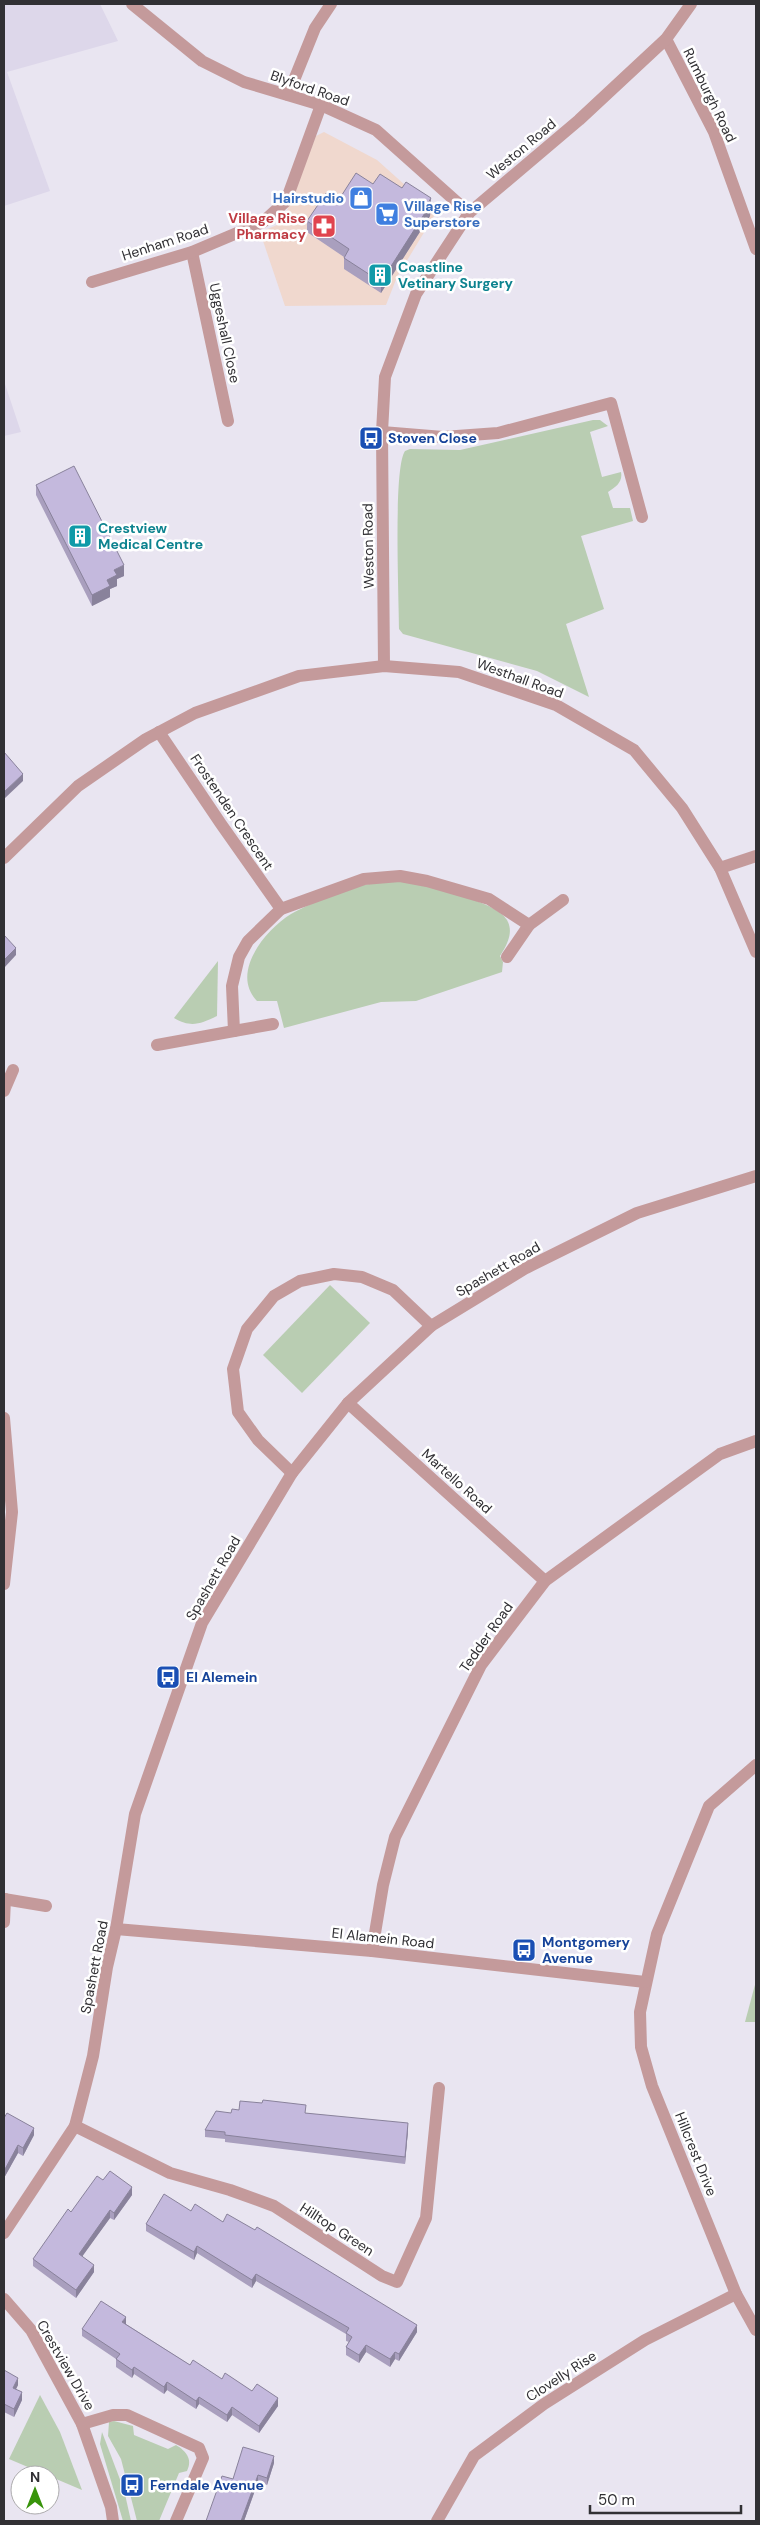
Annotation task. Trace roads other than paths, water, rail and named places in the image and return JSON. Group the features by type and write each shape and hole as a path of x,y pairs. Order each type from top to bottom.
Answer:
{"street":[{"name":"Blyford Road","path":"132,4 202,60 244,82 321,105 376,130 469,213"},
{"path":"288,95 315,28 331,4"},
{"name":"Weston Road","path":"384,666 382,432 385,378 416,294 469,213 579,120 666,39 691,4"},
{"name":"Rumburgh Road","path":"666,39 714,132 756,249"},
{"name":"Henham Road","path":"92,282 192,252 263,222 286,201 321,105"},
{"name":"Uggeshall Close","path":"192,252 228,421"},
{"path":"382,432 443,437 498,433 611,403 642,517"},
{"name":"Westhall Road","path":"159,732 195,713 299,676 384,666 459,672 556,705 634,750 682,808 720,868 756,952"},
{"path":"4,858 78,786 159,732"},
{"name":"Frostenden Crescent","path":"159,732 281,909"},
{"path":"720,868 756,856"},
{"path":"234,1031 232,986 239,957 248,940 281,909 364,878 400,876 427,881 489,899 530,925"},
{"path":"507,957 530,925 563,900"},
{"path":"157,1045 273,1024"},
{"path":"4,1091 13,1070"},
{"name":"Spashett Road","path":"4,2233 75,2126 93,2056 135,1814 202,1623 292,1473 348,1404 431,1326 526,1268 637,1213 756,1176"},
{"path":"292,1473 258,1440 238,1412 233,1369 247,1329 274,1296 300,1281 334,1274 362,1277 393,1290 431,1326"},
{"name":"Martello Road","path":"348,1404 545,1580"},
{"path":"4,1418 8,1512 4,1584"},
{"name":"Tedder Road","path":"372,1951 383,1885 395,1838 481,1666 545,1580 720,1454 756,1441"},
{"path":"645,1982 658,1934 709,1806 756,1765"},
{"path":"4,1922 5,1899 46,1906"},
{"name":"El Alamein Road","path":"116,1929 372,1951 645,1982"},
{"name":"Hillcrest Drive","path":"645,1982 640,2012 641,2047 652,2086 736,2294 756,2330"},
{"name":"Hilltop Green","path":"75,2126 170,2173 230,2190 274,2206 382,2276 397,2282 426,2218 439,2088"},
{"name":"Clovelly Rise","path":"437,2521 474,2456 544,2404 645,2340 736,2294"},
{"name":"Crestview Drive","path":"4,2299 31,2330 82,2424 111,2507 113,2521"},
{"name":"Crestview Drive","path":"82,2424 122,2414 198,2448 203,2458 176,2521"}],"place":[{"name":"Hairstudio","path":"361,198"},
{"name":"Village Rise Superstore","path":"387,214"},
{"name":"Village Rise Pharmacy","path":"324,226"},
{"name":"Coastline Vetinary Surgery","path":"380,275"},
{"name":"Stoven Close","path":"371,438"},
{"name":"Crestview Medical Centre","path":"80,536"},
{"name":"El Alemein","path":"168,1677"},
{"name":"Montgomery Avenue","path":"524,1950"},
{"name":"Ferndale Avenue","path":"132,2485"}]}
